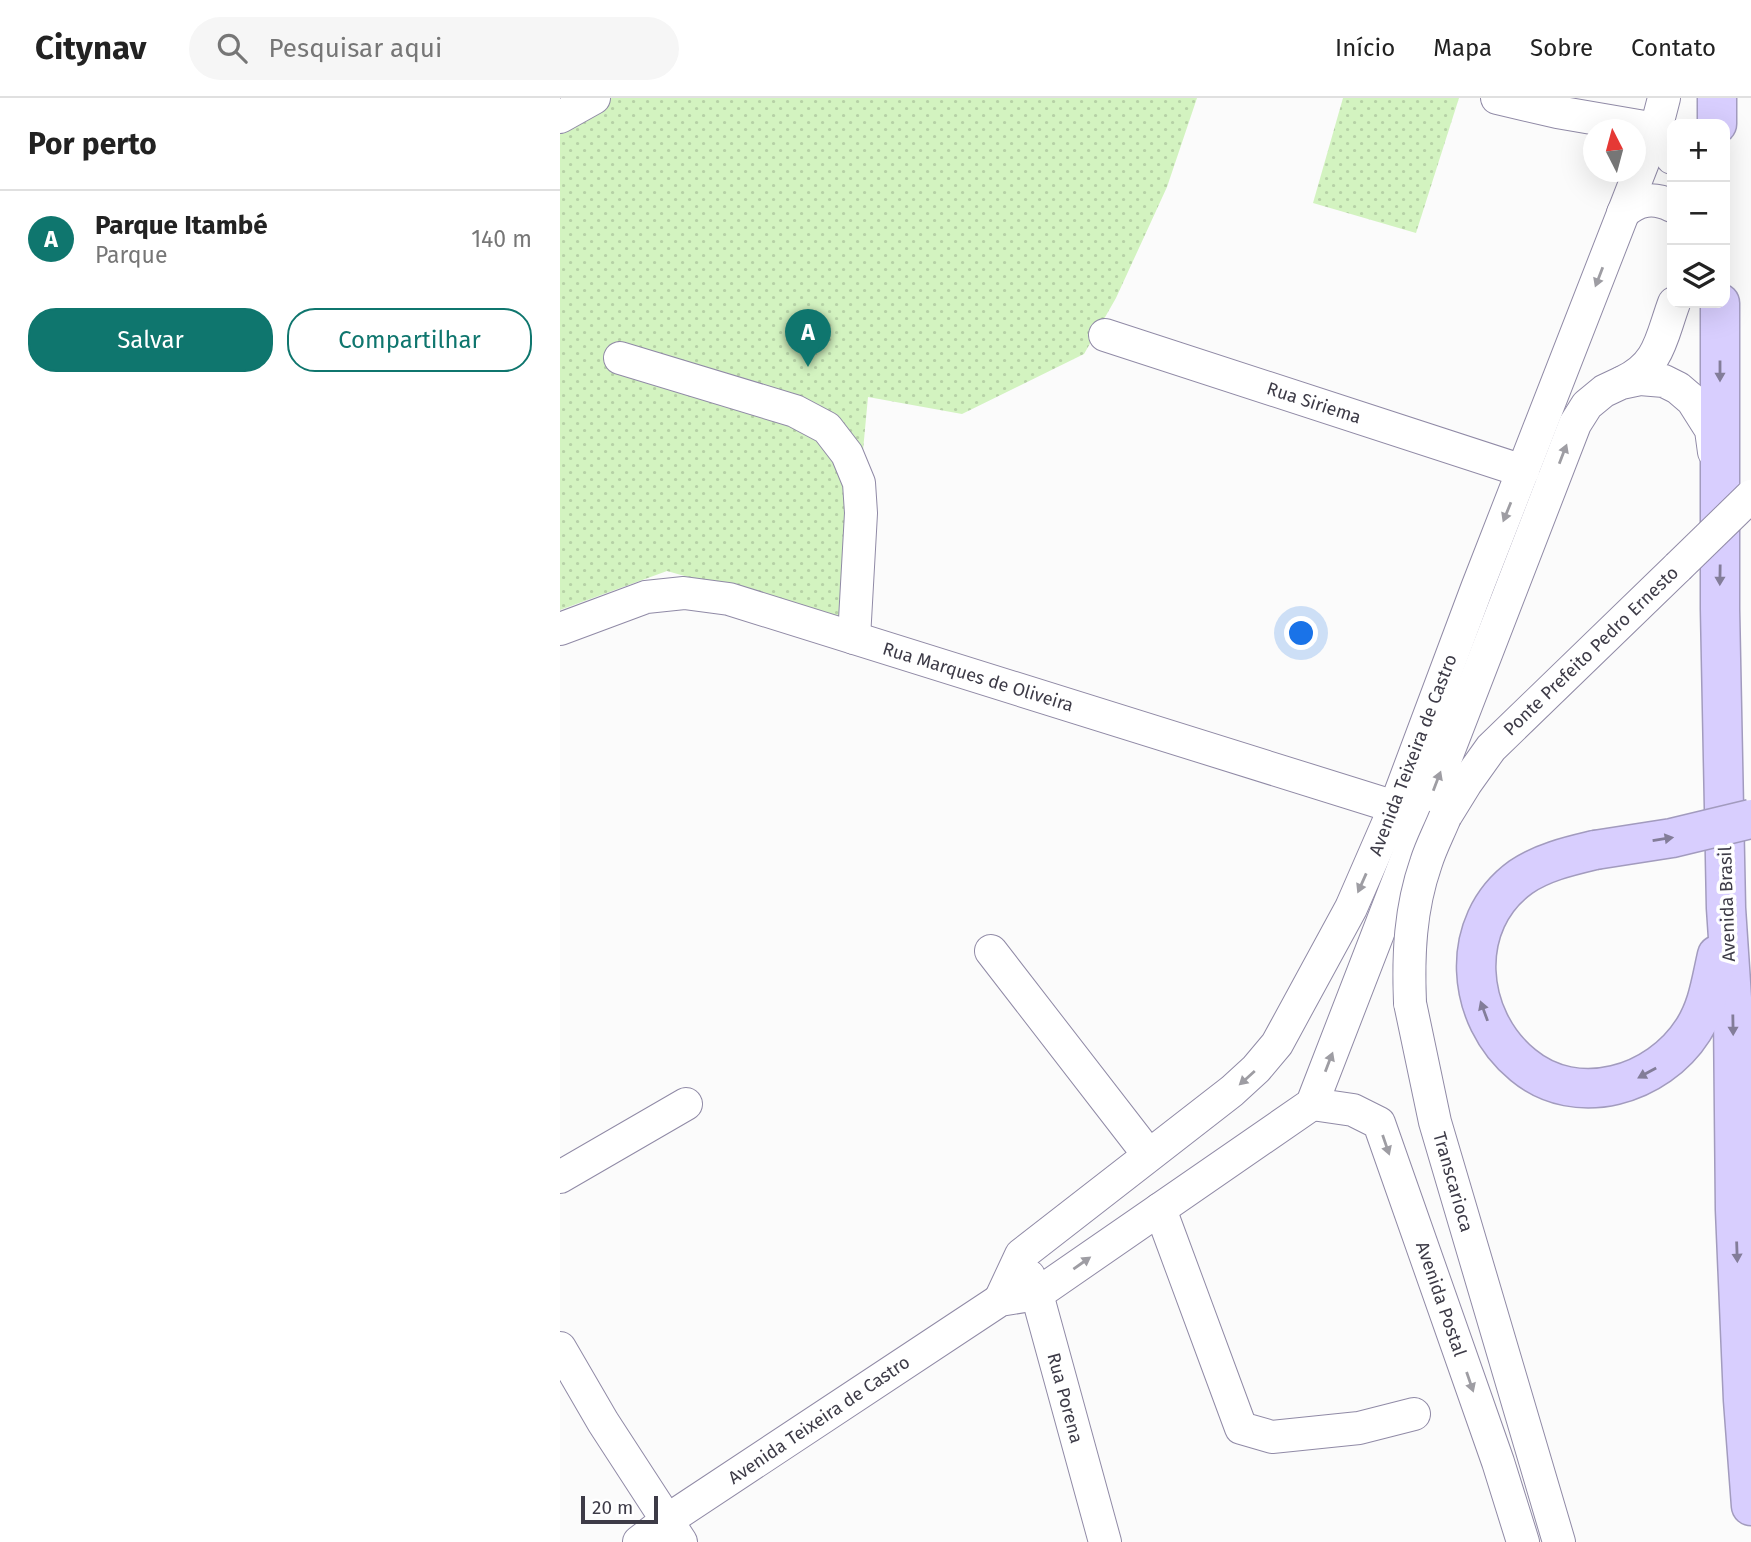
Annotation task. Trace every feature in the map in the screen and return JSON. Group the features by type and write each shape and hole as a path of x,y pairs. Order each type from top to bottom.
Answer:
{"highway":[{"path":"1717,98 1717,119"},
{"name":"Avenida Brasil","path":"1720,308 1736,502 1720,609 1726,908 1733,1013 1735,1210 1747,1384 1751,1506"},
{"path":"1726,908 1707,1004 1694,1030 1655,1069 1632,1081 1602,1088 1572,1087 1548,1081 1523,1066 1497,1038 1484,1014 1476,985 1475,956 1484,923 1498,899 1522,877 1557,859 1751,820"}],"street":[{"path":"560,117 594,98"},
{"path":"1497,98 1557,112 1656,129 1667,149"},
{"name":"Avenida Teixeira de Castro","path":"1000,1300 1021,1255 1232,1091 1256,1069 1277,1044 1351,908 1395,807 1656,129 1664,98"},
{"path":"1623,213 1639,201 1667,203"},
{"path":"1622,383 1640,375 1649,366 1672,308"},
{"name":"Rua Siriema","path":"1105,335 1523,471"},
{"path":"620,358 795,411 827,428 847,454 859,483 861,513 854,638"},
{"name":"Avenida Teixeira de Castro","path":"639,1542 674,1532 1000,1300 1037,1294 1312,1104 1575,424 1587,405 1604,391 1640,379 1664,381 1678,387 1692,400 1711,430 1736,502"},
{"name":"Ponte Prefeito Pedro Ernesto","path":"1446,817 1491,748 1736,502"},
{"name":"Rua Marques de Oliveira","path":"560,629 646,597 684,593 729,599 1395,807"},
{"name":"Transcarioca","path":"1446,817 1426,862 1413,913 1409,959 1410,1003 1435,1122 1559,1542"},
{"path":"991,951 1148,1154"},
{"path":"560,1177 685,1104"},
{"name":"Avenida Postal","path":"1312,1104 1353,1110 1379,1123 1498,1462 1523,1542"},
{"path":"1160,1209 1241,1428 1272,1437 1359,1428 1414,1414"},
{"name":"Rua Porena","path":"1021,1255 1037,1294 1105,1542"},
{"path":"560,1348 674,1532"}],"green space":[{"path":"560,98 1197,98 1167,187 1116,298 1084,354 962,414 868,397 847,622 667,571 560,610"},
{"path":"1343,98 1459,98 1416,233 1313,203"}],"place":[{"name":"Parque Itambé","path":"808,367"}]}
